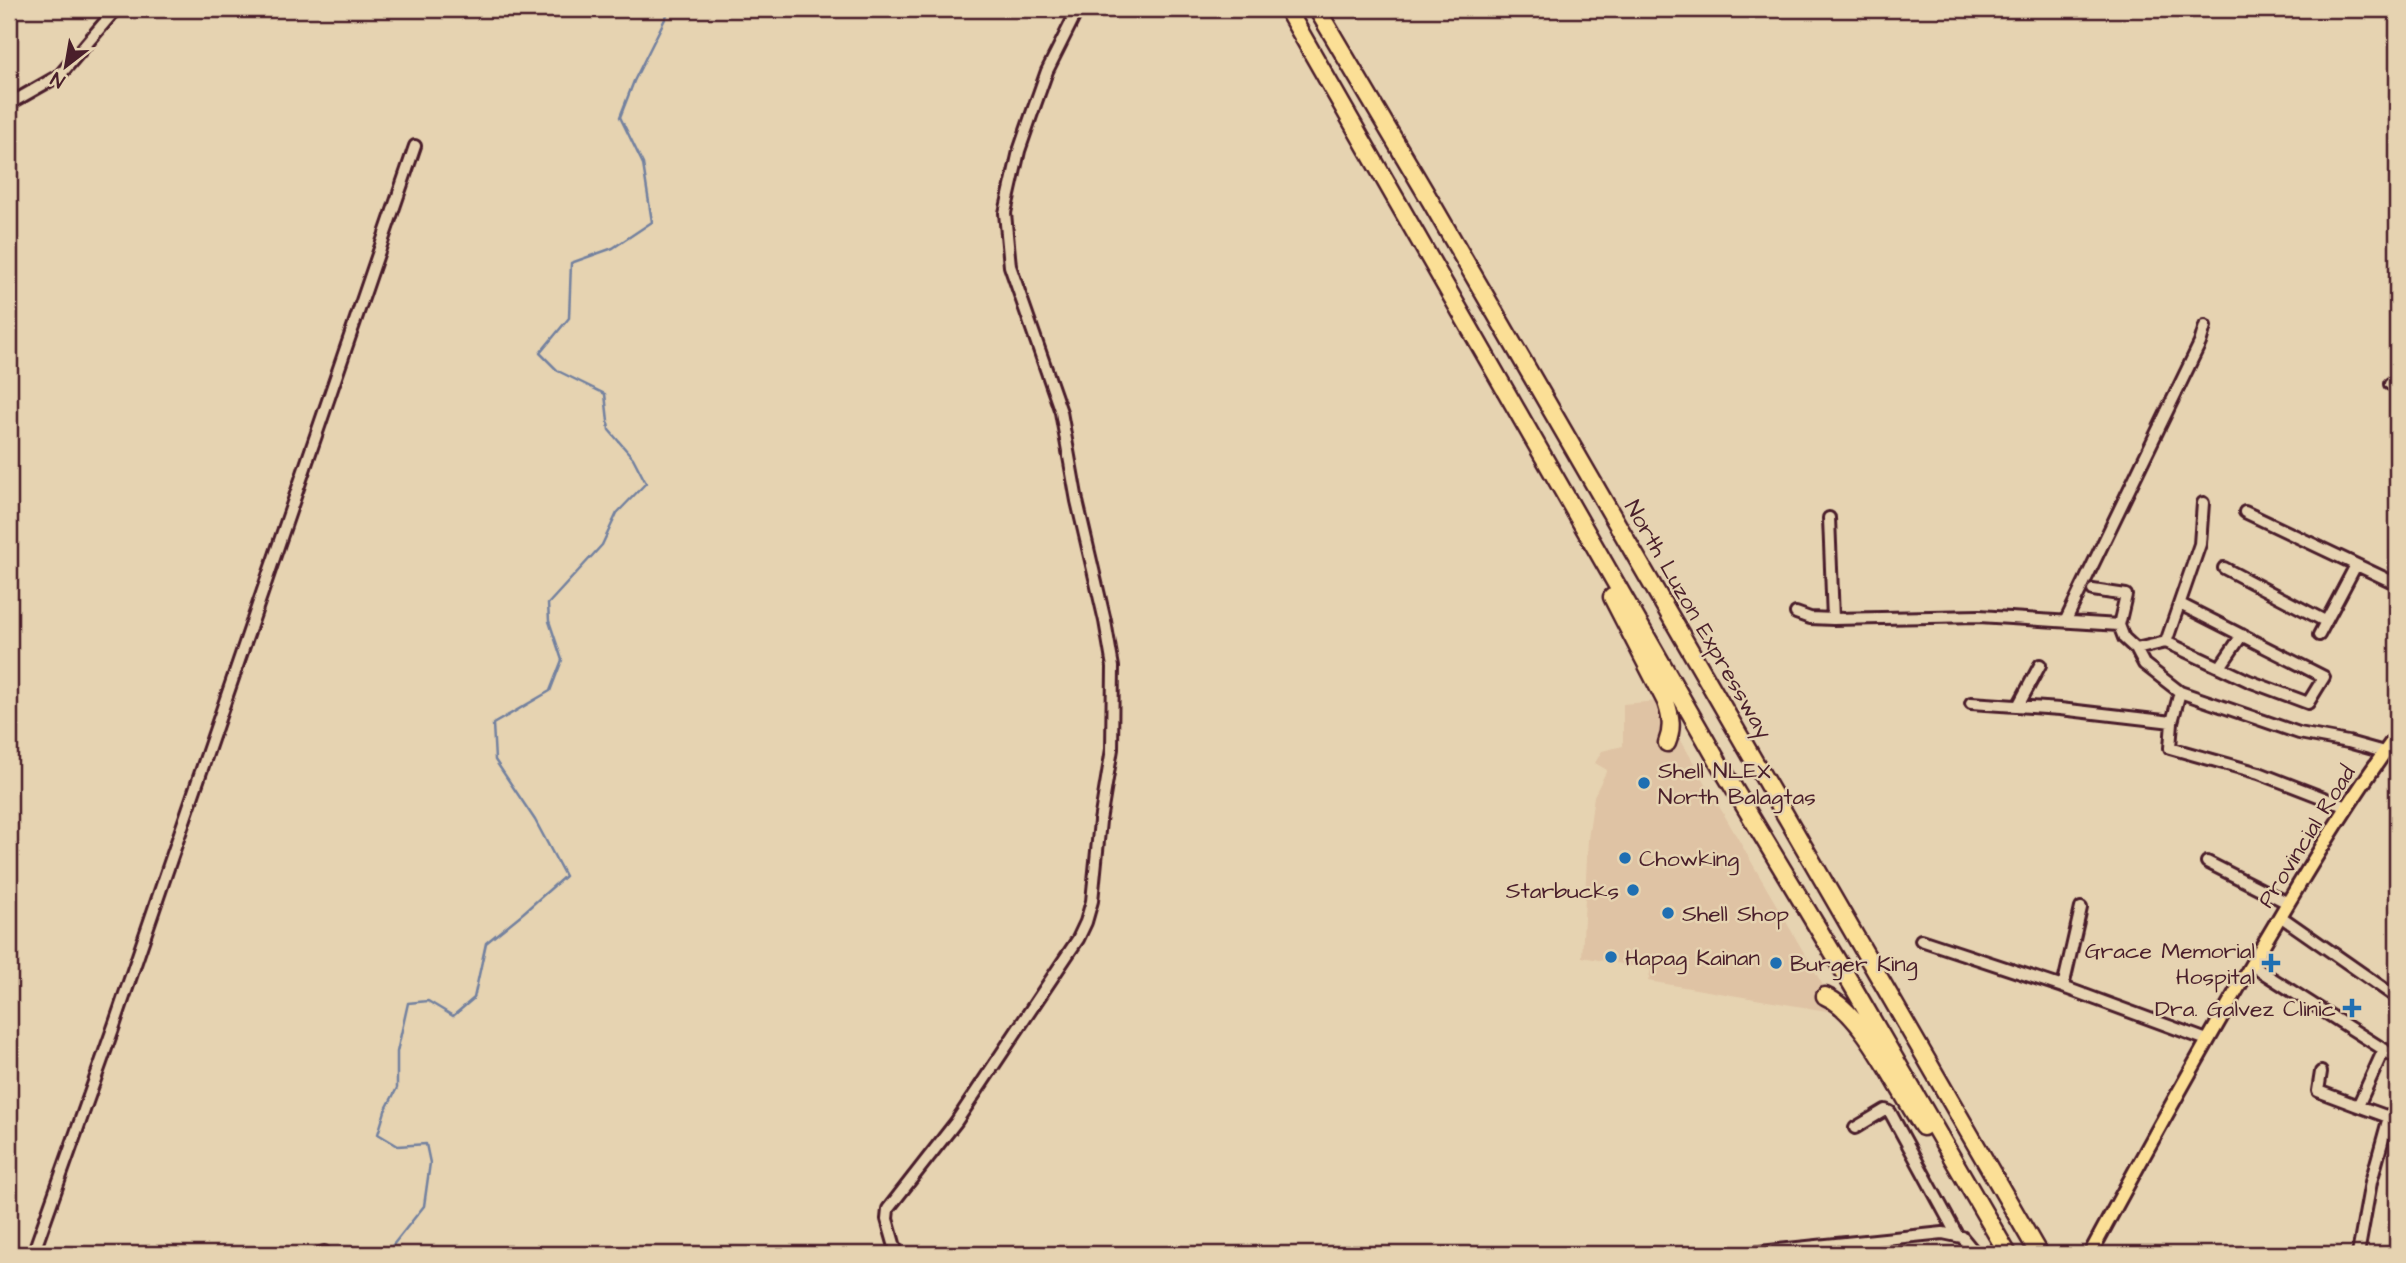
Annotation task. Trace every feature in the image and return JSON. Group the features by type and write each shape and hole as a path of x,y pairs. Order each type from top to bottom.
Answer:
{"highway":[{"path":"1287,9 1716,758 1852,985 2006,1252"},
{"name":"North Luzon Expressway","path":"1317,9 2039,1254"},
{"path":"1544,457 1570,522 1666,702 1671,718 1671,732 1667,743"},
{"path":"1825,996 1839,1003 1869,1040 2006,1252"}],"main road":[{"name":"Provincial Road","path":"2090,1254 2251,965 2347,807 2397,735"}],"street":[{"path":"9,104 60,75 116,9"},
{"path":"897,1254 887,1219 888,1209 956,1122 1078,939 1092,901 1100,821 1112,749 1114,667 1077,501 1061,412 1010,266 1004,213 1018,151 1047,71 1078,9"},
{"path":"33,1254 120,1010 415,146"},
{"path":"2067,620 2200,343 2205,326"},
{"path":"2166,642 2200,544 2203,503"},
{"path":"2245,512 2397,584"},
{"path":"1829,518 1833,619"},
{"path":"2319,635 2356,565"},
{"path":"2224,568 2325,621"},
{"path":"2093,590 2126,596 2119,625 2123,639 2136,649 2144,664 2180,692 2299,733 2384,752"},
{"path":"2136,649 2166,642 2308,703 2324,677 2180,604"},
{"path":"1796,613 1810,618 1833,619 1979,616 2119,625"},
{"path":"2220,667 2242,635"},
{"path":"2018,706 2040,665"},
{"path":"2180,692 2172,722 2171,748 2259,773 2347,807"},
{"path":"1971,703 2172,722"},
{"path":"2207,862 2288,903"},
{"path":"2063,987 2081,908"},
{"path":"2280,916 2393,995"},
{"path":"1921,940 2063,987 2207,1040"},
{"path":"2251,965 2397,1058"},
{"path":"2358,1106 2384,1049"},
{"path":"2321,1072 2318,1091 2393,1119 2371,1182 2358,1254"},
{"path":"1855,1128 1885,1110 1890,1112 1957,1235"},
{"path":"1740,1254 1943,1233 1957,1235 1966,1241 1976,1254"}],"shaded area":[{"name":"Shell NLEX North Balagtas","path":"1658,701 1839,1013 1648,981 1651,969 1582,957 1588,839 1594,796 1607,770 1595,763 1602,751 1623,746 1623,704"}],"waterway":[{"path":"389,1250 424,1206 430,1163 426,1144 398,1146 378,1134 385,1111 397,1088 397,1052 408,1003 428,1001 453,1016 474,998 486,943 565,876 535,820 495,760 493,724 550,691 562,660 549,621 548,604 602,545 617,513 646,483 633,458 609,430 605,394 558,371 540,353 569,318 571,263 613,248 652,222 643,164 620,117 634,81 670,9"}],"place":[{"name":"Shell NLEX North Balagtas","path":"1644,783"},
{"name":"Chowking","path":"1625,858"},
{"name":"Starbucks","path":"1633,890"},
{"name":"Shell Shop","path":"1668,913"},
{"name":"Hapag Kainan","path":"1611,957"},
{"name":"Burger King","path":"1776,963"},
{"name":"Grace Memorial Hospital","path":"2271,963"},
{"name":"Dra. Galvez Clinic","path":"2352,1008"}]}
